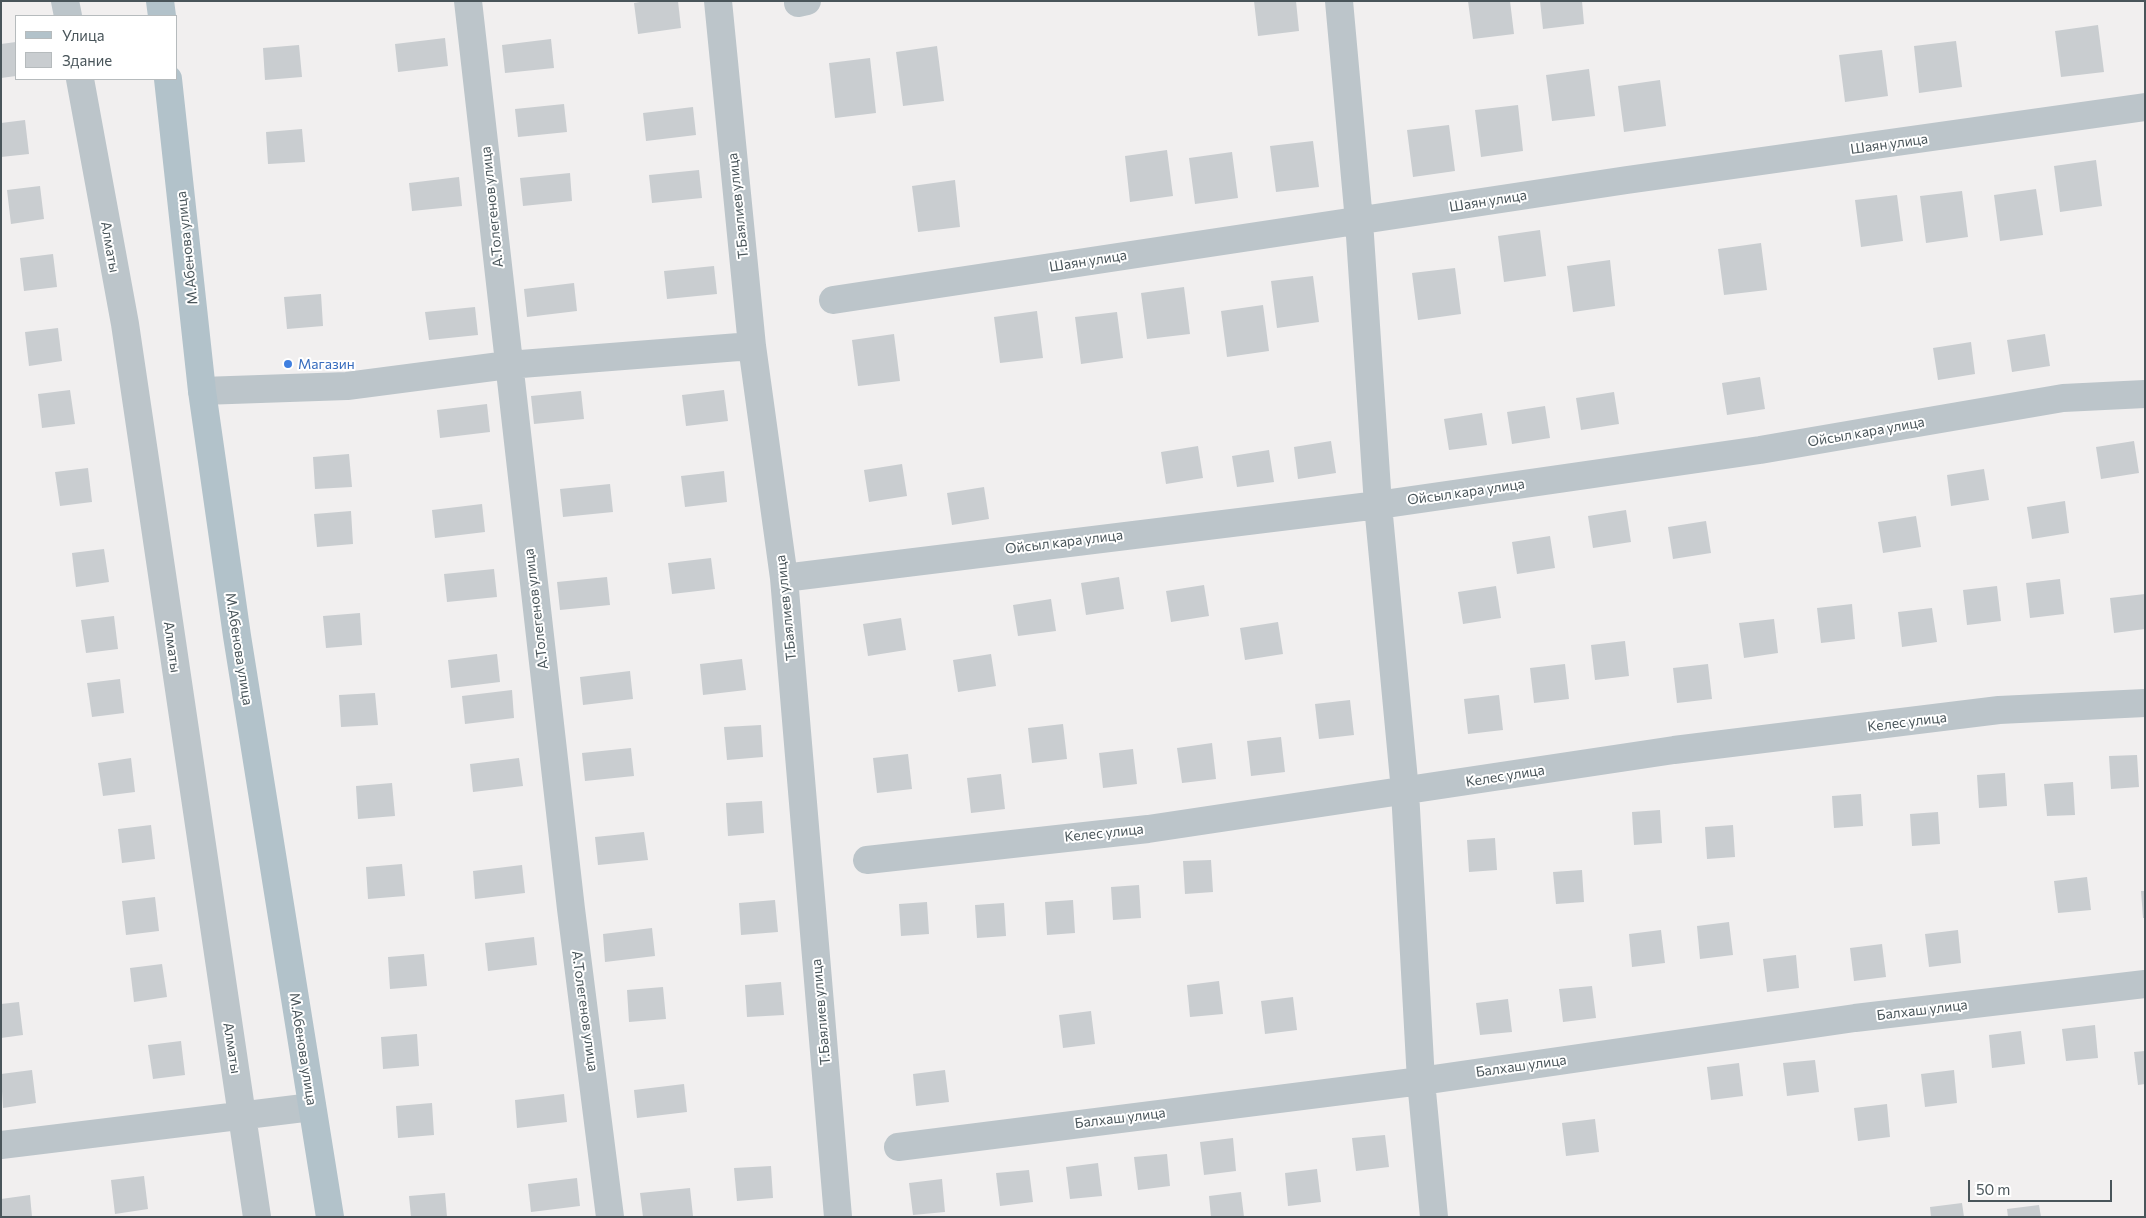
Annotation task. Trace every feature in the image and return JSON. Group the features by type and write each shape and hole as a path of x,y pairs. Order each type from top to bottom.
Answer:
{"main road":[{"path":"160,1 162,15"},
{"name":"М.Абенова улица","path":"168,80 202,391 237,636 330,1217"}],"street":[{"path":"65,1 68,15"},
{"name":"А.Толегенов улица","path":"468,1 571,909 610,1217"},
{"name":"Т.Баялиев улица","path":"718,1 752,346 784,578 838,1217"},
{"path":"1339,1 1359,220 1378,505 1405,791 1421,1081 1434,1217"},
{"name":"Алматы","path":"80,80 124,324 257,1217"},
{"name":"Шаян улица","path":"833,300 1359,220 2145,107"},
{"path":"202,391 347,386 508,365 752,346"},
{"name":"Ойсыл кара улица","path":"784,578 1378,505 1760,450 2063,398 2145,394"},
{"name":"Келес улица","path":"867,860 1148,828 1674,750 1989,712 2145,703"},
{"name":"Балхаш улица","path":"898,1147 1421,1081 1855,1018 2145,984"},
{"path":"1,1146 312,1107"}],"building":[{"path":"678,1 681,28 638,34 634,3"},
{"path":"1254,1 1296,1 1299,31 1258,36"},
{"path":"1468,1 1510,1 1514,34 1473,39"},
{"path":"1540,1 1582,1 1584,24 1543,29"},
{"path":"2098,25 2104,72 2061,77 2055,31"},
{"path":"445,38 448,66 398,72 395,44"},
{"path":"551,39 554,68 505,73 502,45"},
{"path":"1956,41 1962,87 1919,93 1914,46"},
{"path":"15,42 15,76 1,78 1,44"},
{"path":"299,45 302,77 265,80 263,48"},
{"path":"937,46 944,101 903,106 896,52"},
{"path":"1882,50 1888,96 1845,102 1839,55"},
{"path":"870,58 876,113 835,118 829,63"},
{"path":"1589,69 1595,116 1552,121 1546,75"},
{"path":"1660,80 1666,126 1624,132 1618,86"},
{"path":"564,104 567,132 518,137 515,109"},
{"path":"1518,105 1523,151 1481,157 1475,110"},
{"path":"693,107 696,135 646,141 643,113"},
{"path":"25,120 29,154 1,157 1,123"},
{"path":"1449,125 1455,171 1413,177 1407,130"},
{"path":"302,129 305,162 268,164 266,132"},
{"path":"1313,141 1319,187 1276,192 1270,146"},
{"path":"1167,150 1173,196 1130,202 1125,156"},
{"path":"1232,152 1238,198 1195,204 1189,158"},
{"path":"2096,160 2102,206 2060,212 2054,166"},
{"path":"699,170 702,198 652,203 649,175"},
{"path":"570,173 572,201 523,206 520,178"},
{"path":"459,177 462,206 412,211 409,183"},
{"path":"955,180 960,227 918,232 912,186"},
{"path":"40,186 44,219 11,224 7,190"},
{"path":"2036,189 2043,235 2000,241 1994,195"},
{"path":"1962,191 1968,237 1926,243 1920,196"},
{"path":"1897,195 1903,241 1861,247 1855,200"},
{"path":"1540,230 1546,276 1504,282 1498,236"},
{"path":"1761,243 1767,290 1724,295 1718,249"},
{"path":"53,254 57,287 24,291 20,258"},
{"path":"1610,260 1615,306 1573,312 1567,266"},
{"path":"714,266 717,294 667,299 664,271"},
{"path":"1455,268 1461,314 1418,320 1412,273"},
{"path":"1313,276 1319,322 1277,328 1271,281"},
{"path":"574,283 577,311 527,317 524,289"},
{"path":"1184,287 1190,334 1147,339 1141,293"},
{"path":"321,294 323,326 287,329 284,297"},
{"path":"1263,305 1269,351 1227,357 1221,311"},
{"path":"475,307 478,335 429,340 425,312"},
{"path":"1037,311 1043,358 1000,363 994,317"},
{"path":"1117,312 1123,358 1081,364 1075,317"},
{"path":"58,328 62,361 29,366 25,332"},
{"path":"894,334 900,381 858,386 852,340"},
{"path":"2045,334 2050,366 2012,372 2007,340"},
{"path":"1971,342 1975,374 1938,380 1933,348"},
{"path":"1760,377 1765,409 1727,415 1722,383"},
{"path":"70,390 75,424 42,428 38,394"},
{"path":"724,390 728,421 686,426 682,395"},
{"path":"581,391 584,419 534,424 531,396"},
{"path":"1614,392 1619,424 1581,430 1576,398"},
{"path":"487,404 490,432 440,438 437,410"},
{"path":"1545,406 1550,438 1512,444 1507,412"},
{"path":"1482,413 1487,445 1449,450 1444,419"},
{"path":"1331,441 1336,473 1298,479 1294,447"},
{"path":"2134,441 2139,473 2101,479 2096,447"},
{"path":"1198,446 1203,478 1166,484 1161,452"},
{"path":"1269,450 1274,482 1237,487 1232,456"},
{"path":"349,454 352,487 315,489 313,457"},
{"path":"902,464 907,496 869,502 864,470"},
{"path":"88,468 92,502 60,506 55,472"},
{"path":"1984,469 1989,500 1951,506 1947,475"},
{"path":"724,471 727,502 685,507 681,476"},
{"path":"610,484 613,512 563,517 560,489"},
{"path":"984,487 989,519 952,525 947,493"},
{"path":"2065,501 2069,533 2032,539 2027,507"},
{"path":"482,504 485,532 435,538 432,510"},
{"path":"1626,510 1631,542 1593,548 1588,516"},
{"path":"351,511 353,544 317,547 314,514"},
{"path":"1916,516 1921,547 1883,553 1878,522"},
{"path":"1706,521 1711,553 1673,559 1668,527"},
{"path":"1550,536 1555,568 1517,574 1512,542"},
{"path":"104,549 109,582 76,587 72,553"},
{"path":"711,558 715,589 672,594 668,563"},
{"path":"494,569 497,597 447,602 444,574"},
{"path":"607,577 610,605 560,610 557,582"},
{"path":"1119,577 1124,609 1086,615 1081,583"},
{"path":"2060,579 2064,614 2030,618 2026,583"},
{"path":"1204,585 1209,616 1171,622 1166,591"},
{"path":"1496,586 1501,618 1463,624 1458,592"},
{"path":"1997,586 2001,621 1967,625 1963,590"},
{"path":"2145,594 2145,629 2114,633 2110,598"},
{"path":"1051,599 1056,631 1018,636 1013,605"},
{"path":"1852,604 1855,639 1821,643 1817,608"},
{"path":"1932,608 1937,642 1902,647 1898,612"},
{"path":"360,613 362,645 326,648 323,616"},
{"path":"114,616 118,649 86,653 81,620"},
{"path":"901,618 906,650 868,656 863,624"},
{"path":"1774,619 1778,653 1744,658 1739,623"},
{"path":"1278,622 1283,654 1245,660 1240,628"},
{"path":"1625,641 1629,676 1595,680 1591,645"},
{"path":"497,654 500,682 451,688 448,660"},
{"path":"991,654 996,686 958,692 953,660"},
{"path":"742,659 746,690 703,695 700,664"},
{"path":"1565,664 1569,699 1534,703 1530,668"},
{"path":"1708,664 1712,699 1677,703 1673,668"},
{"path":"630,671 633,699 583,705 580,677"},
{"path":"120,679 124,713 92,717 87,683"},
{"path":"512,690 514,718 465,724 462,696"},
{"path":"375,693 378,725 341,727 339,695"},
{"path":"1499,695 1503,730 1468,734 1464,699"},
{"path":"1350,700 1354,735 1319,739 1315,704"},
{"path":"1063,724 1067,759 1032,763 1028,728"},
{"path":"761,725 763,757 727,760 724,727"},
{"path":"1281,737 1285,772 1251,776 1247,741"},
{"path":"1212,743 1216,779 1182,783 1177,748"},
{"path":"631,748 634,776 585,781 582,753"},
{"path":"1133,749 1137,784 1103,788 1099,753"},
{"path":"908,754 912,789 877,793 873,758"},
{"path":"2137,755 2139,787 2111,789 2109,756"},
{"path":"131,758 135,792 103,796 98,763"},
{"path":"519,758 523,786 473,792 470,764"},
{"path":"2005,773 2007,806 1979,808 1977,775"},
{"path":"1001,774 1005,809 971,813 967,778"},
{"path":"2073,782 2075,815 2047,816 2044,784"},
{"path":"392,783 395,816 358,819 356,786"},
{"path":"1861,794 1863,826 1834,828 1832,796"},
{"path":"762,801 764,833 728,836 726,803"},
{"path":"1660,810 1662,843 1634,845 1632,812"},
{"path":"1938,812 1940,844 1912,846 1910,814"},
{"path":"151,825 155,859 122,863 118,829"},
{"path":"1733,825 1735,857 1707,859 1705,827"},
{"path":"644,832 648,860 598,865 595,837"},
{"path":"1495,838 1497,870 1469,872 1467,840"},
{"path":"1211,860 1213,892 1185,894 1183,861"},
{"path":"402,864 405,896 368,899 366,867"},
{"path":"522,865 525,893 475,899 473,871"},
{"path":"1582,870 1584,902 1556,904 1553,872"},
{"path":"2087,877 2091,910 2058,913 2054,881"},
{"path":"1139,885 1141,918 1113,920 1111,887"},
{"path":"2141,891 2145,891 2145,918 2143,918"},
{"path":"155,897 159,931 126,935 122,901"},
{"path":"775,900 778,932 741,935 739,903"},
{"path":"1073,900 1075,933 1047,935 1045,902"},
{"path":"927,902 929,934 901,936 899,904"},
{"path":"1004,903 1006,936 977,938 975,905"},
{"path":"1729,922 1733,955 1700,959 1697,926"},
{"path":"652,928 655,956 605,962 603,934"},
{"path":"1661,930 1665,963 1632,967 1629,934"},
{"path":"1958,930 1961,963 1929,967 1925,934"},
{"path":"534,937 537,965 488,971 485,943"},
{"path":"1882,944 1886,977 1854,981 1850,948"},
{"path":"424,954 427,986 390,989 388,957"},
{"path":"1796,955 1799,988 1767,992 1763,959"},
{"path":"162,964 167,997 134,1002 130,968"},
{"path":"1219,981 1223,1014 1190,1017 1187,985"},
{"path":"781,982 784,1015 747,1017 745,985"},
{"path":"1592,986 1596,1018 1563,1022 1559,989"},
{"path":"663,987 666,1019 629,1022 627,990"},
{"path":"1293,997 1297,1030 1265,1034 1261,1001"},
{"path":"1508,999 1512,1032 1480,1035 1476,1003"},
{"path":"19,1002 23,1035 1,1038 1,1004"},
{"path":"1091,1011 1095,1044 1063,1048 1059,1015"},
{"path":"2095,1025 2098,1058 2066,1061 2062,1029"},
{"path":"2021,1031 2025,1064 1992,1068 1989,1035"},
{"path":"417,1034 419,1066 383,1069 381,1037"},
{"path":"181,1041 185,1075 153,1079 148,1045"},
{"path":"2145,1051 2145,1084 2138,1085 2134,1052"},
{"path":"1815,1060 1819,1092 1787,1096 1783,1063"},
{"path":"1739,1063 1743,1096 1711,1100 1707,1067"},
{"path":"32,1070 36,1103 3,1108 1,1074"},
{"path":"945,1070 949,1102 916,1106 913,1074"},
{"path":"1954,1070 1957,1103 1925,1107 1921,1074"},
{"path":"684,1084 687,1112 637,1118 634,1090"},
{"path":"564,1094 567,1122 517,1128 515,1100"},
{"path":"432,1103 434,1135 398,1138 396,1106"},
{"path":"1887,1104 1890,1137 1858,1141 1854,1108"},
{"path":"1595,1119 1599,1152 1566,1156 1562,1123"},
{"path":"1385,1135 1389,1167 1356,1171 1352,1138"},
{"path":"1233,1138 1236,1171 1204,1175 1200,1142"},
{"path":"1167,1154 1170,1186 1138,1190 1134,1157"},
{"path":"1098,1163 1102,1196 1070,1199 1066,1167"},
{"path":"771,1166 773,1198 737,1201 734,1168"},
{"path":"1317,1169 1321,1202 1288,1206 1285,1173"},
{"path":"1029,1170 1033,1202 1000,1206 996,1173"},
{"path":"144,1176 148,1209 115,1214 111,1180"},
{"path":"577,1178 580,1206 531,1212 528,1184"},
{"path":"942,1179 945,1212 913,1215 909,1183"},
{"path":"690,1188 693,1216 643,1217 640,1193"},
{"path":"1241,1192 1244,1217 1211,1217 1209,1196"},
{"path":"445,1193 447,1217 411,1217 409,1196"},
{"path":"30,1195 32,1217 1,1217 1,1199"},
{"path":"1962,1203 1964,1217 1931,1217 1930,1207"},
{"path":"2039,1205 2041,1217 2008,1217 2007,1209"}],"place":[{"name":"Магазин","path":"288,364"}]}
